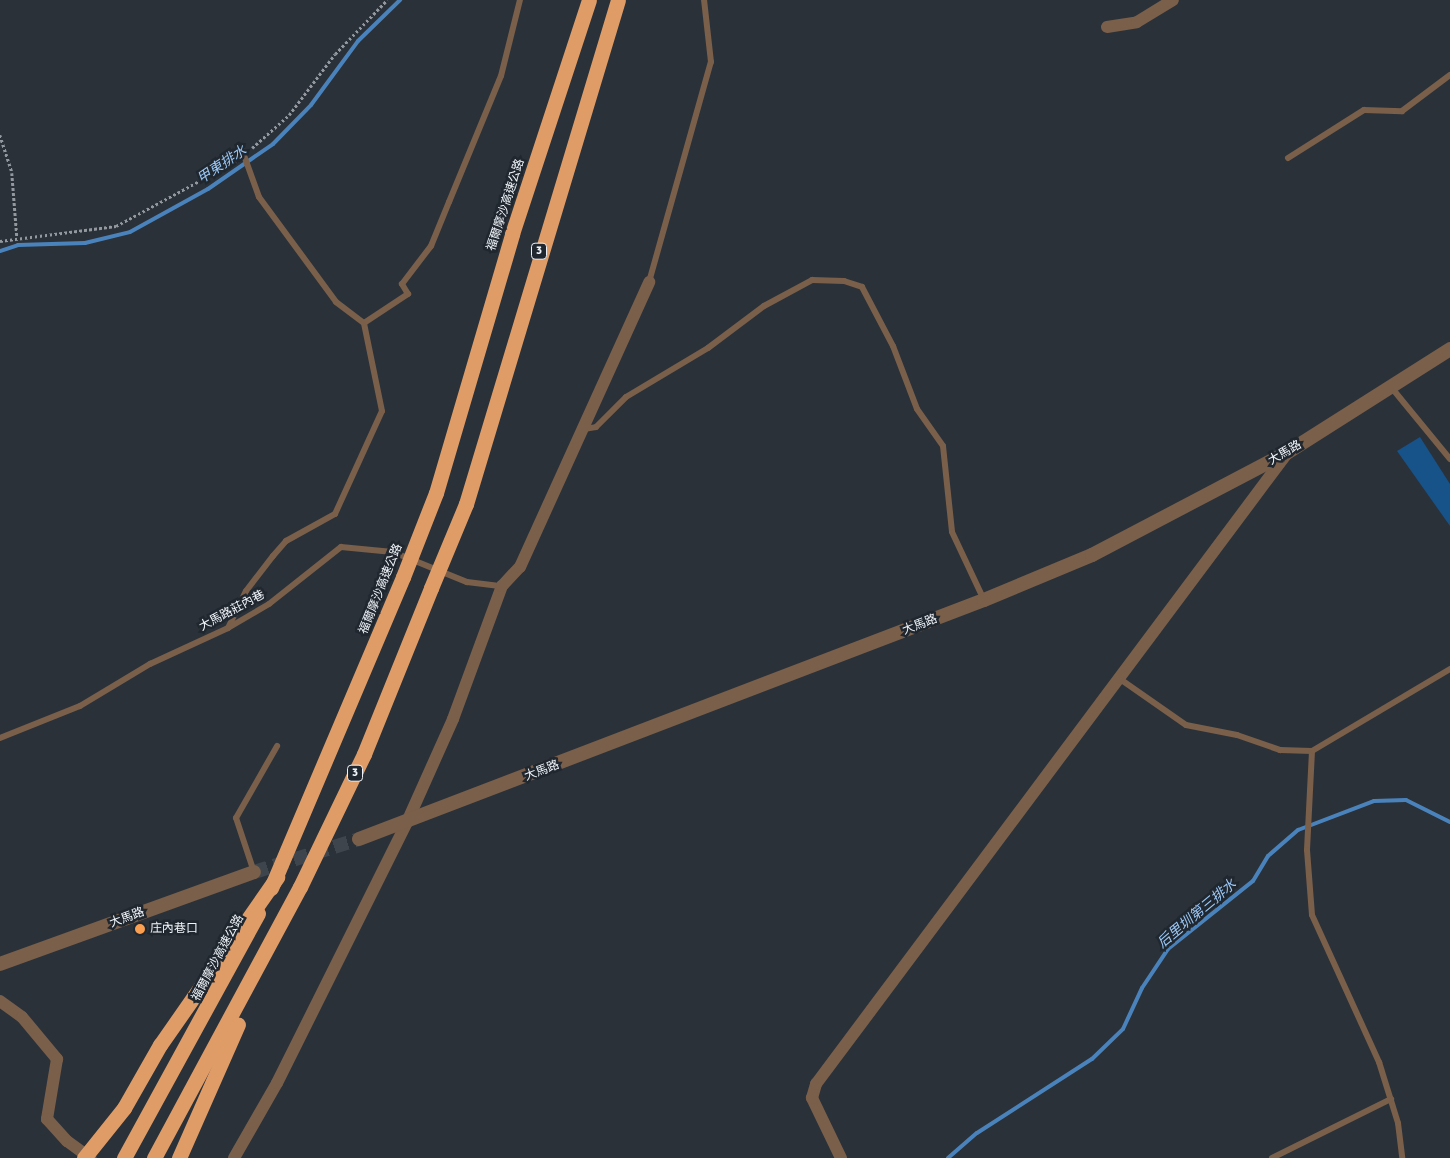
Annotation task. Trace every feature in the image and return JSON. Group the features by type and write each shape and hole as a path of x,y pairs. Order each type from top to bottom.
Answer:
{"highway":[{"name":"福爾摩沙高速公路","path":"124,1158 187,1049 277,877 403,577 436,493 512,234 589,0"},
{"name":"3","path":"154,1158 267,953 364,754 466,504 618,0"},
{"path":"84,1158 124,1108 160,1045 277,877"},
{"path":"179,1158 267,953"}],"street":[{"path":"1107,27 1137,22 1173,0"},
{"path":"234,1158 277,1083 407,822 453,719 502,586 520,567 566,460 584,429 648,282"},
{"name":"大馬路","path":"359,839 984,600 1092,554 1288,452 1450,349"},
{"path":"841,1158 812,1098 816,1084 1288,452"},
{"name":"大馬路","path":"0,964 254,872"},
{"path":"0,1001 22,1017 57,1059 47,1118 67,1141 90,1158"}],"lane":[{"path":"364,323 408,294 402,284 431,246 501,76 520,0"},
{"path":"648,282 711,62 704,0"},
{"path":"1288,158 1364,110 1402,111 1450,75"},
{"path":"228,628 246,591 286,541 335,514 382,411 364,323 336,302 259,197 241,147"},
{"path":"584,429 596,427 626,397 708,348 764,306 812,280 844,280 862,287 893,346 917,409 943,446 952,532 984,600"},
{"path":"1391,386 1450,459"},
{"name":"大馬路莊內巷","path":"0,738 80,706 150,664 228,628 269,604 341,547 393,552 467,582 502,586"},
{"path":"1120,679 1186,725 1237,735 1280,750 1312,751 1450,669"},
{"path":"254,872 236,818 277,746"},
{"path":"1312,751 1307,850 1312,915 1379,1062 1391,1099 1402,1158"},
{"path":"1272,1158 1391,1099"}],"path":[{"path":"247,153 289,115 339,50 387,0"},
{"path":"0,135 12,172 17,237"},
{"path":"0,241 17,237 116,226 241,157"}],"building":[{"path":"1420,437 1450,484 1450,526 1397,451"}],"waterway":[{"name":"甲東排水","path":"0,251 18,245 85,243 130,232 208,189 273,144 311,105 358,41 400,0"},
{"name":"后里圳第三排水","path":"948,1158 977,1133 1092,1059 1123,1029 1142,988 1168,949 1253,881 1268,856 1298,830 1374,801 1406,800 1450,822"}],"tunnel":[{"path":"254,872 359,839"}],"place":[{"name":"庄內巷口","path":"140,929"}]}
